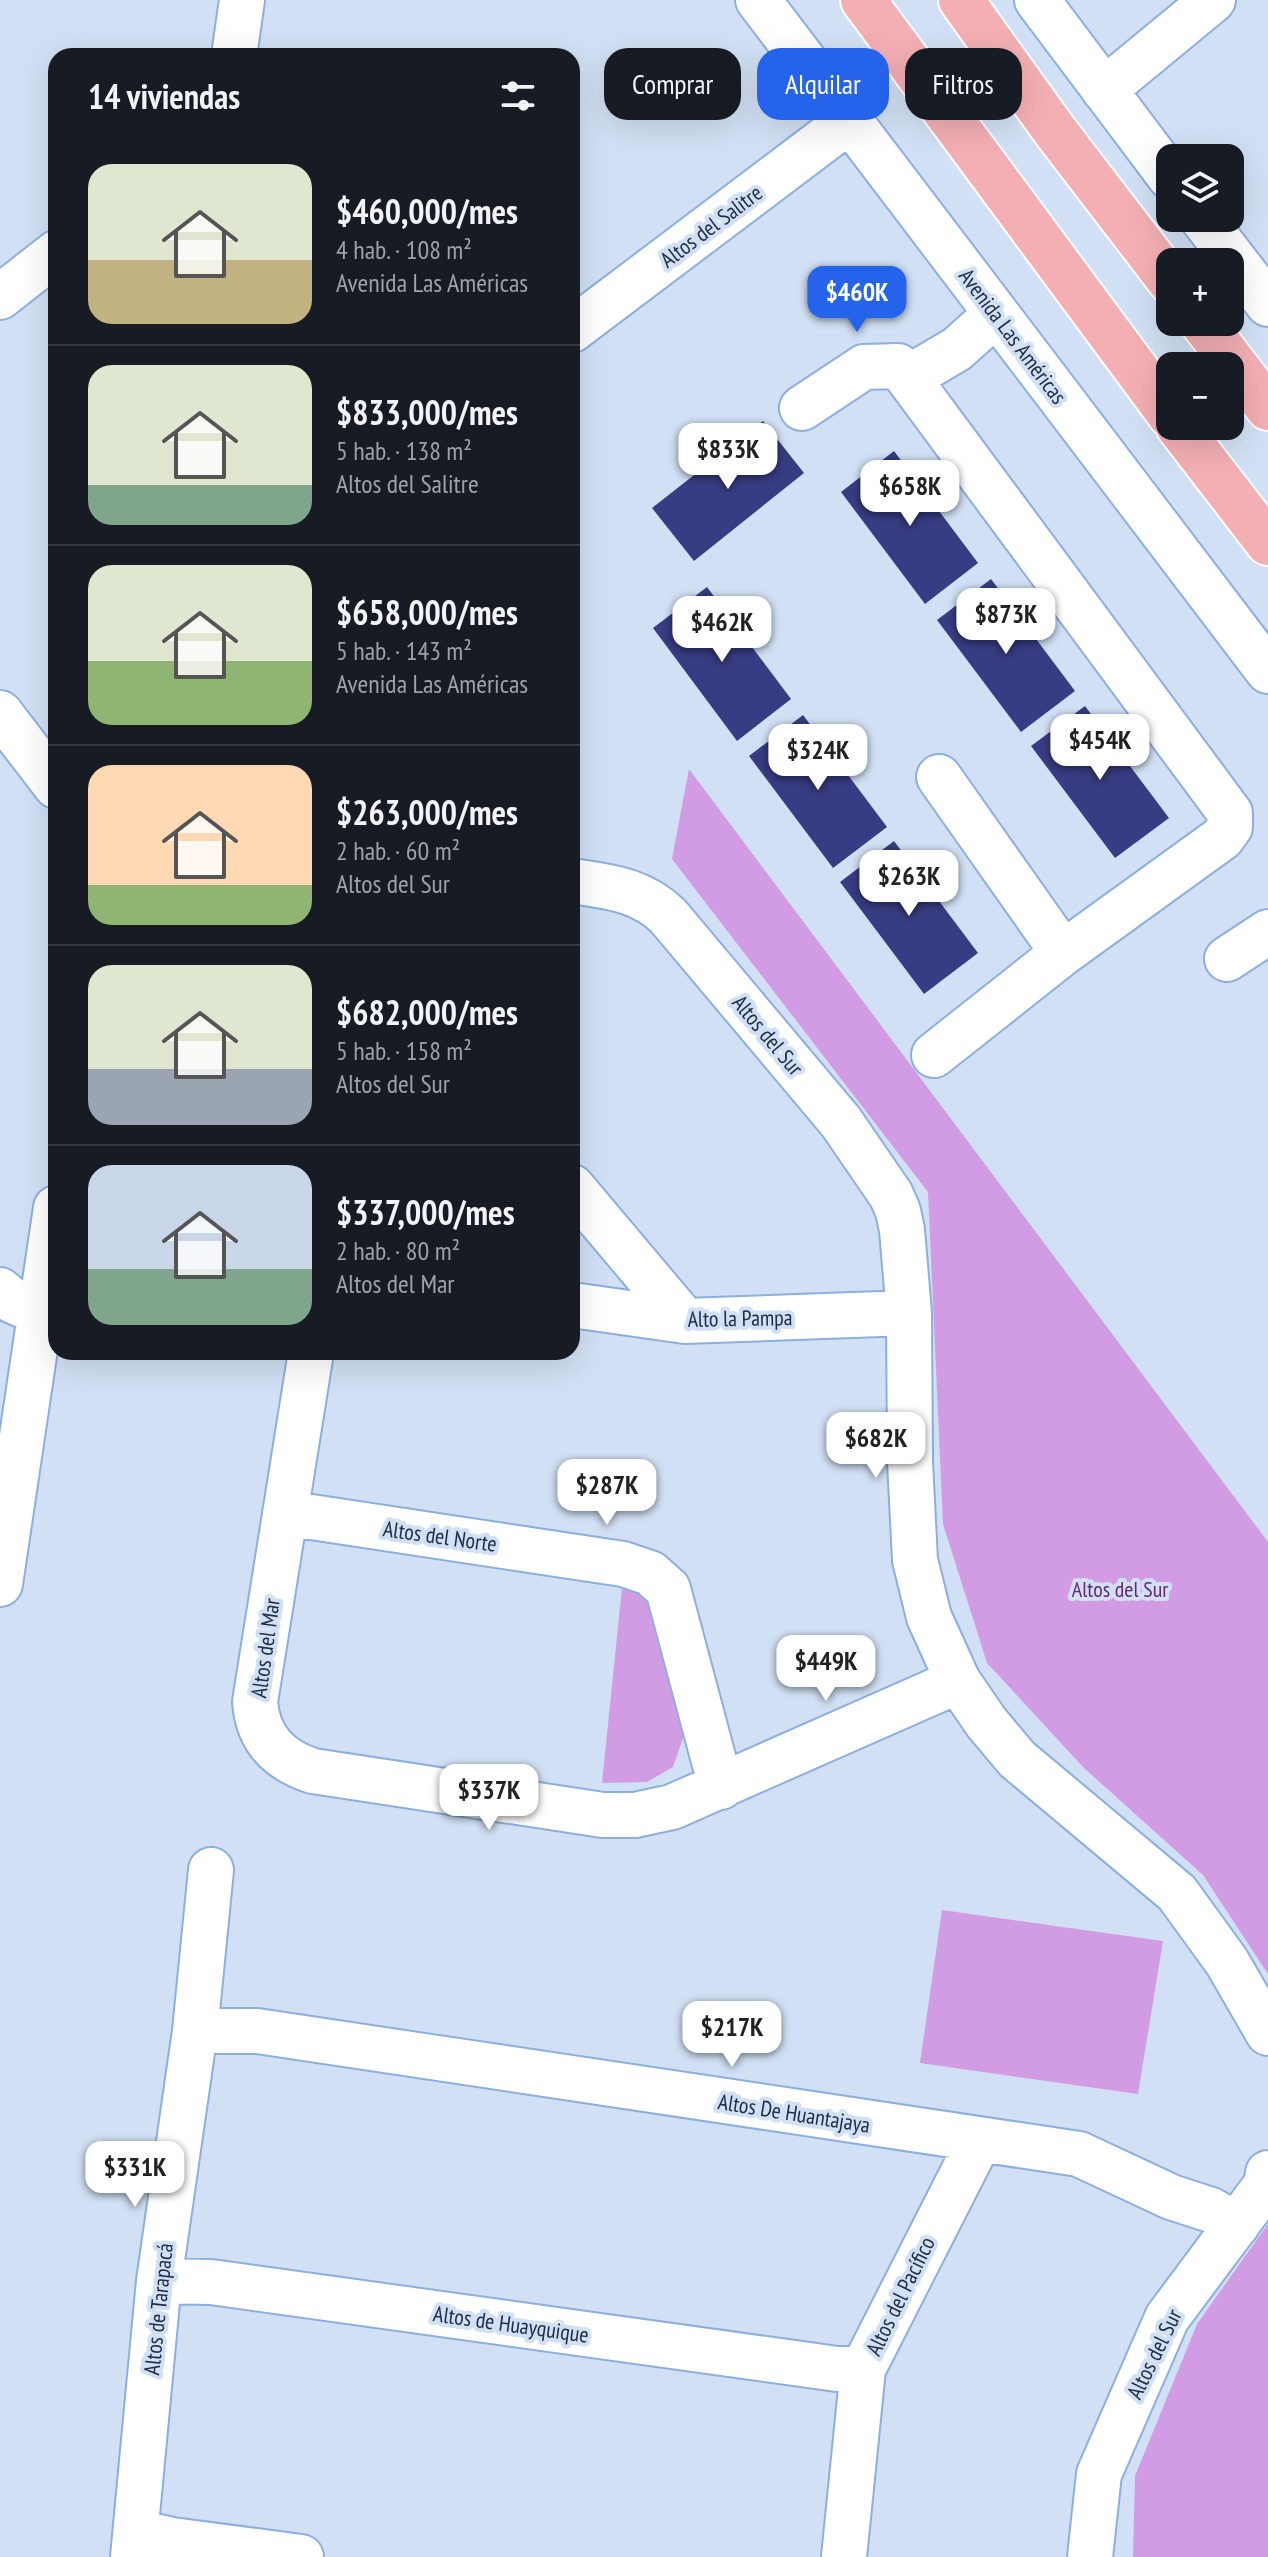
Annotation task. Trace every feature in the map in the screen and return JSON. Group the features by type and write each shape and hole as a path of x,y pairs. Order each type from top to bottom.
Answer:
{"main road":[{"path":"863,0 1156,396"},
{"path":"961,0 1055,131 1156,263"},
{"path":"1213,336 1268,408"},
{"path":"1189,440 1268,543"}],"street":[{"path":"235,48 242,0"},
{"name":"Avenida Las Américas","path":"758,0 1268,671"},
{"path":"1037,0 1156,159"},
{"path":"1104,90 1213,0"},
{"name":"Altos del Salitre","path":"580,324 849,121"},
{"path":"1213,232 1268,304"},
{"path":"0,297 48,259"},
{"path":"908,378 957,349 996,314"},
{"path":"802,408 864,367 898,366 1230,813 1230,827 1222,838 1063,953 934,1055"},
{"path":"0,713 48,776"},
{"path":"939,777 1063,953"},
{"name":"Altos del Sur","path":"580,882 623,888 655,904 841,1122 891,1195 902,1230 909,1313 910,1462 915,1560 929,1617 958,1681 986,1722 1017,1759 1177,1893 1227,1962 1268,2033"},
{"path":"1227,959 1268,932"},
{"path":"580,1196 685,1321"},
{"path":"0,1584 8,1476 48,1260"},
{"path":"0,1290 13,1301 40,1313"},
{"name":"Alto la Pampa","path":"580,1306 685,1321 909,1313"},
{"name":"Altos del Mar","path":"310,1360 255,1702 256,1715 265,1738 282,1758 313,1771 603,1815 654,1812 721,1787 958,1681"},
{"name":"Altos del Norte","path":"285,1513 623,1564 650,1573 668,1589 721,1787"},
{"name":"Altos de Tarapacá","path":"134,2545 159,2281 195,2031 211,1870"},
{"name":"Altos De Huantajaya","path":"195,2031 257,2031 1079,2154 1171,2197 1211,2210 1237,2225"},
{"name":"Altos del Pacífico","path":"844,2557 863,2369 979,2141"},
{"name":"Altos del Sur","path":"1090,2557 1099,2474 1167,2318 1266,2185 1268,2173"},
{"name":"Altos de Huayquique","path":"159,2281 211,2282 837,2369 863,2369"},
{"path":"134,2545 172,2540 301,2557"}],"green space":[{"name":"Altos del Sur","path":"689,769 1268,1542 1268,1974 1203,1875 1084,1768 987,1663 943,1524 928,1192 672,859"},
{"path":"622,1588 647,1596 684,1735 673,1767 647,1782 602,1783"},
{"path":"942,1910 1163,1941 1138,2094 920,2063"},
{"path":"1268,2224 1268,2557 1133,2557 1135,2476 1197,2324"}],"building":[{"path":"763,421 804,473 694,561 652,508"},
{"path":"894,451 978,563 925,604 841,492"},
{"path":"991,579 1075,691 1021,732 937,620"},
{"path":"707,587 791,699 737,741 653,628"},
{"path":"1085,706 1169,818 1115,858 1031,746"},
{"path":"803,715 887,827 833,868 749,756"},
{"path":"894,841 978,953 924,994 840,882"}]}
